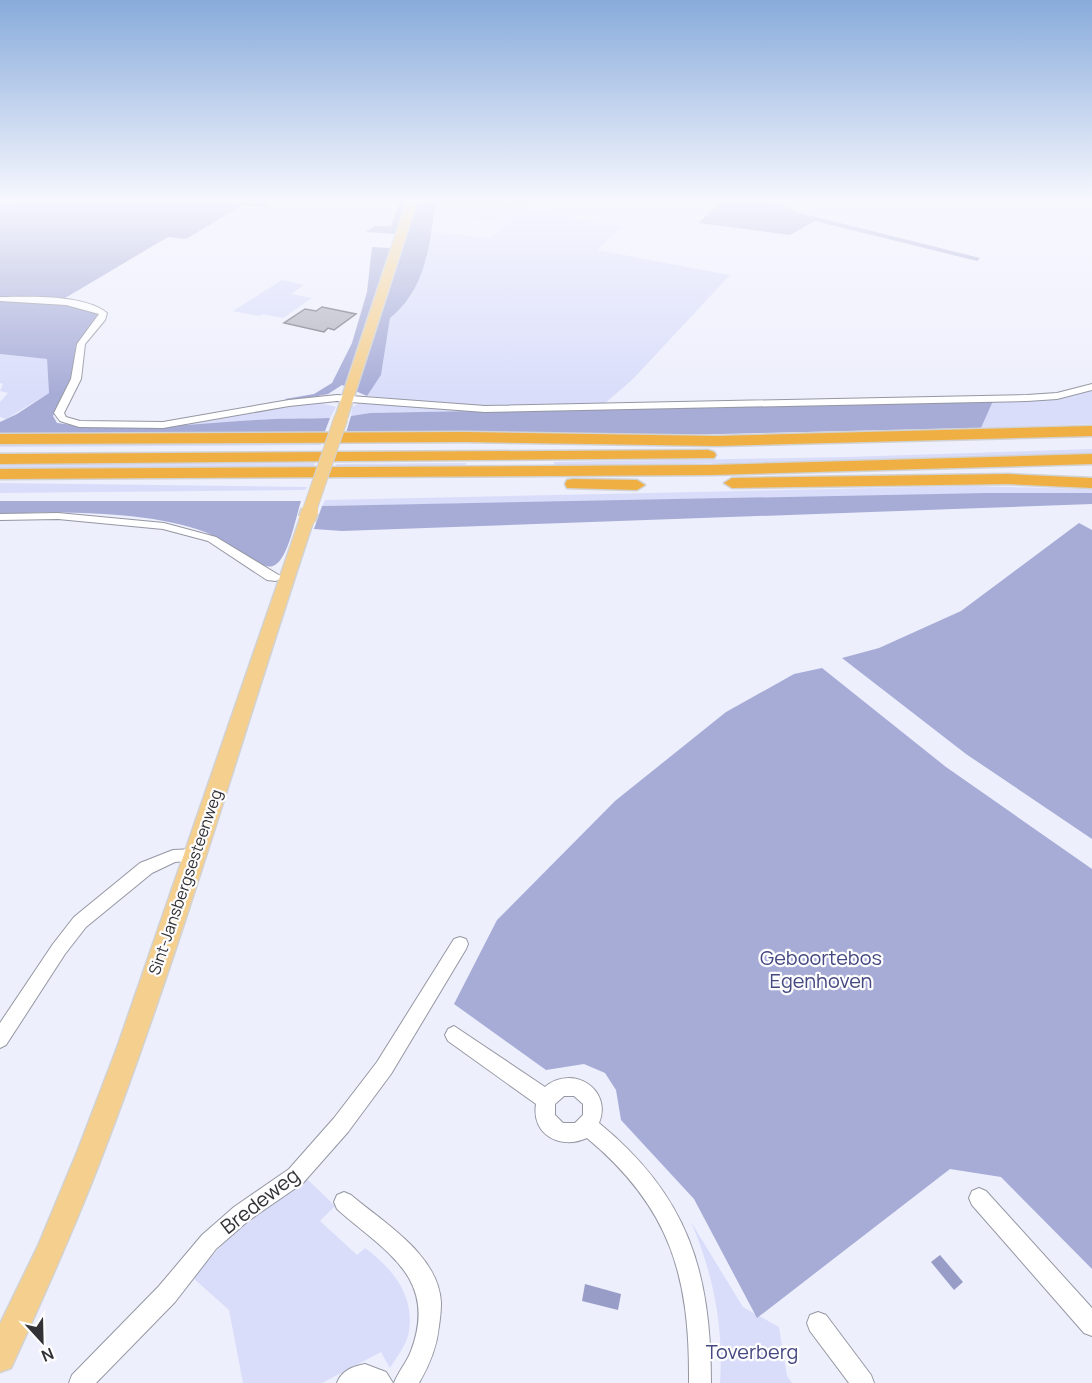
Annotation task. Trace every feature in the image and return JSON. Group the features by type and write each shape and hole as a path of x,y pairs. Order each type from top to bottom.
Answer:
{"highway":[{"path":"0,439 466,437 717,441 1092,431"},
{"path":"371,438 661,449 685,455"},
{"path":"0,459 685,455 1092,444"},
{"path":"0,474 336,474 712,470 1092,459"},
{"path":"890,480 946,474 994,462"},
{"path":"336,474 373,482 603,486 1008,479 1092,483"}],"main road":[{"name":"Sint-Jansbergsesteenweg","path":"0,1357 67,1215 111,1101 391,266"}],"street":[{"path":"0,299 57,302 103,313 102,318 81,344 76,379 59,412 63,419 71,422 103,425 163,425 289,403 347,399 485,409 1027,398 1057,396 1092,387"},
{"path":"0,517 58,516 164,526 212,539 271,577 276,577"},
{"path":"0,1039 59,949 80,922 146,868 173,856 194,855"},
{"name":"Bredeweg","path":"80,1383 167,1294 209,1242 241,1214 297,1176 341,1125 384,1068 459,944"},
{"path":"454,1035 547,1100"},
{"path":"571,1086 582,1090 590,1099 593,1110 587,1126 579,1132 569,1134 555,1130 547,1119 545,1109 547,1100 559,1088 571,1086"},
{"path":"587,1126 628,1161 655,1195 672,1226 686,1261 698,1314 700,1383"},
{"path":"979,1198 1092,1325"},
{"path":"344,1202 400,1250 426,1285 430,1300 422,1358 405,1383"},
{"path":"818,1323 863,1383"},
{"path":"348,1383 365,1375 373,1376 382,1383"}],"green space":[{"path":"0,266 120,266 55,304 95,311 99,316 76,345 70,383 53,416 57,423 132,428 265,419 330,418 324,434 0,433 0,422 49,393 47,359 0,354"},
{"path":"370,266 424,266 412,293 390,318 381,375 367,396 342,385 328,394 287,402 285,399 314,394 332,383 352,343 367,292"},
{"path":"424,266 680,266 730,275 633,379 603,405 474,406 367,396 381,375 390,318 408,299"},
{"path":"282,280 304,285 291,294 312,298 283,318 233,311"},
{"path":"0,354 47,359 49,393 6,419 0,417 0,402 8,393 0,391 3,384 0,383"},
{"path":"1092,390 1092,424 981,428 993,401 1057,398"},
{"path":"993,401 981,428 635,436 346,433 351,416 370,413"},
{"path":"317,402 336,407 330,418 258,420 163,427"},
{"path":"362,402 485,411 370,413 351,416 352,407"},
{"path":"321,442 321,445 0,447 0,443"},
{"path":"1092,449 1092,453 847,461 554,466 554,462 846,457"},
{"path":"315,463 313,468 0,468 0,464"},
{"path":"466,463 465,467 336,468 336,464"},
{"path":"0,483 307,487 305,490 0,493"},
{"path":"969,486 1092,489 1092,493 322,506 325,500"},
{"path":"1092,493 1092,504 342,531 314,529 322,506"},
{"path":"0,501 301,501 283,556 273,566 266,566 249,559 212,535 183,525 104,514 0,514"},
{"path":"1079,523 1092,530 1092,839 966,754 842,658 879,648 961,611"},
{"name":"Geboortebos Egenhoven","path":"822,668 946,767 1092,869 1092,1269 1001,1177 950,1169 757,1318 694,1199 621,1120 616,1090 605,1073 584,1064 546,1070 454,1004 497,920 615,801 726,712 794,674"},
{"path":"304,1176 335,1206 320,1221 357,1255 365,1248 384,1264 399,1283 408,1306 410,1318 408,1336 390,1368 381,1352 322,1383 243,1383 229,1310 192,1277 244,1222"},
{"name":"Toverberg","path":"691,1222 743,1307 779,1327 787,1376 792,1383 720,1383 720,1341 715,1301 699,1241"}],"shaded area":[{"path":"940,1255 963,1282 954,1290 931,1262"},
{"path":"585,1284 621,1294 618,1310 582,1301"}],"building":[{"path":"322,307 356,314 334,330 328,328 324,332 284,323 305,309 316,311"}]}
